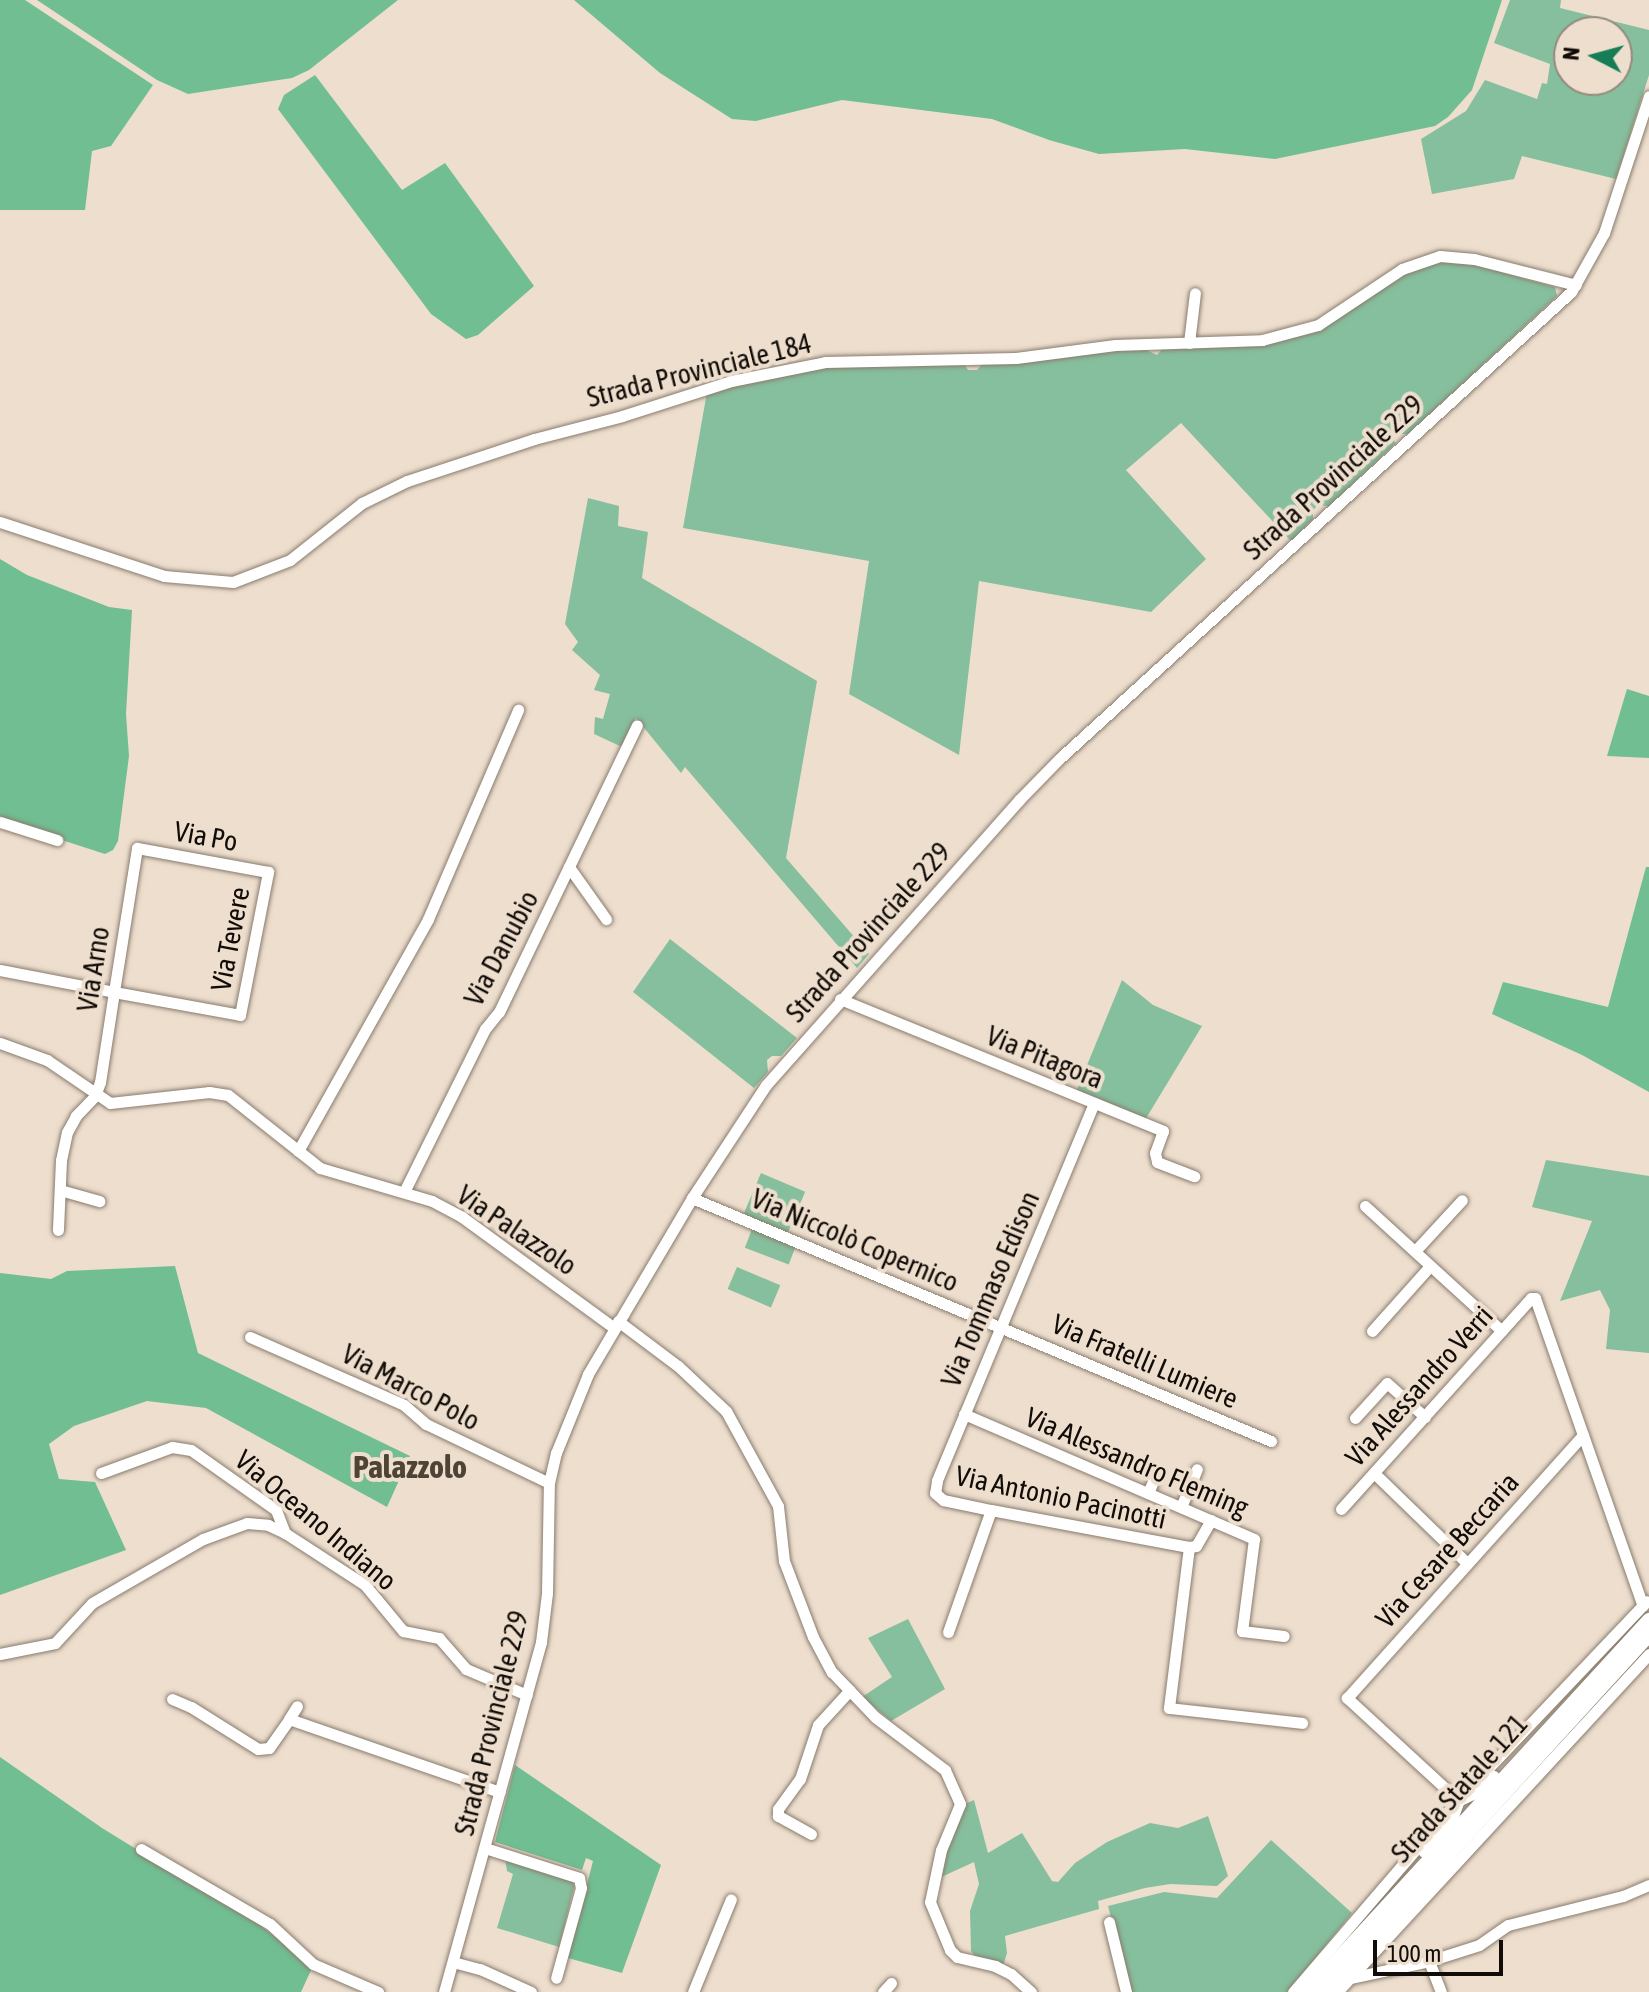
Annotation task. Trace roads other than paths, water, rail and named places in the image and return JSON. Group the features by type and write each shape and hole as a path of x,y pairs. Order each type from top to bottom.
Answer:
{"main road":[{"name":"Strada Statale 121","path":"1308,1992 1542,1736 1647,1609"},
{"name":"Strada Statale 121","path":"1323,1992 1649,1635"},
{"path":"1370,1924 1382,1899 1450,1822 1458,1800 1482,1789 1520,1750 1542,1736"}],"street":[{"name":"Strada Provinciale 229","path":"444,1992 527,1695 545,1619 549,1483 581,1388 692,1198 766,1085 840,999 1059,759 1556,307 1576,285 1604,233 1649,96"},
{"name":"Strada Provinciale 184","path":"0,522 164,576 233,582 284,564 362,503 407,481 534,439 622,416 731,381 825,362 1016,358 1115,345 1262,340 1318,325 1402,269 1440,256 1474,259 1576,285"},
{"path":"1189,343 1195,293"},
{"path":"298,1151 428,919 518,710"},
{"name":"Via Danubio","path":"404,1192 485,1029 499,1012 637,725"},
{"path":"0,822 57,840"},
{"name":"Via Po","path":"137,848 268,872"},
{"name":"Via Arno","path":"95,1096 137,848"},
{"path":"569,867 606,919"},
{"name":"Via Tevere","path":"114,992 240,1015 268,872"},
{"path":"0,970 114,992"},
{"name":"Via Pitagora","path":"840,999 1163,1131 1155,1153 1157,1162 1194,1176"},
{"name":"Via Palazzolo","path":"0,1043 47,1060 95,1096 119,1104 209,1092 228,1095 331,1174 404,1192 462,1217 678,1366 726,1411 778,1506 784,1561 813,1637 832,1672 875,1717 938,1763 959,1796 959,1810 941,1850 930,1902 950,1950 957,1957 995,1966 1011,1974 1031,1992"},
{"path":"58,1230 67,1132 76,1116 95,1096"},
{"name":"Via Tommaso Edison","path":"935,1493 964,1414 1094,1103"},
{"path":"60,1190 99,1201"},
{"name":"Via Niccolò Copernico","path":"692,1198 1000,1326"},
{"path":"1415,1251 1462,1200"},
{"path":"1365,1206 1502,1331"},
{"path":"1372,1331 1430,1266"},
{"name":"Via Alessandro Verri","path":"1341,1509 1531,1298 1535,1298 1583,1435"},
{"name":"Via Fratelli Lumiere","path":"1000,1326 1271,1441"},
{"name":"Via Marco Polo","path":"250,1337 404,1405 426,1424 549,1483"},
{"path":"1355,1418 1387,1383 1425,1417"},
{"name":"Via Alessandro Fleming","path":"964,1414 1254,1539 1242,1631 1284,1636"},
{"path":"1293,1992 1458,1800 1647,1609 1583,1435"},
{"name":"Via Cesare Beccaria","path":"1458,1800 1347,1698 1583,1435"},
{"name":"Via Oceano Indiano","path":"101,1473 172,1447 183,1447 276,1510 285,1533 365,1585 403,1631 439,1638 466,1669 527,1695"},
{"path":"1181,1507 1197,1469"},
{"path":"1374,1473 1467,1563"},
{"path":"1148,1493 1156,1474"},
{"name":"Via Antonio Pacinotti","path":"935,1493 943,1500 1189,1547 1196,1546 1211,1520"},
{"path":"948,1632 991,1510"},
{"path":"0,1654 55,1643 92,1603 203,1539 247,1523 268,1525 285,1533"},
{"path":"1189,1547 1169,1708 1302,1723"},
{"path":"1337,1992 1649,1654"},
{"path":"811,1834 778,1816 778,1809 800,1779 818,1725 850,1690"},
{"path":"172,1699 264,1750 269,1748 297,1706"},
{"path":"289,1719 500,1792"},
{"path":"485,1848 579,1878 581,1888 556,1978"},
{"path":"141,1849 270,1924 313,1964 378,1992"},
{"path":"1350,1978 1429,1961 1479,1945 1515,1922 1623,1896 1649,1885"},
{"path":"693,1992 731,1899"},
{"path":"1109,1922 1126,1992"},
{"path":"1429,1961 1441,1992"},
{"path":"453,1962 480,1969 531,1992"}],"district":[{"name":"Palazzolo","path":"410,1467"}]}
